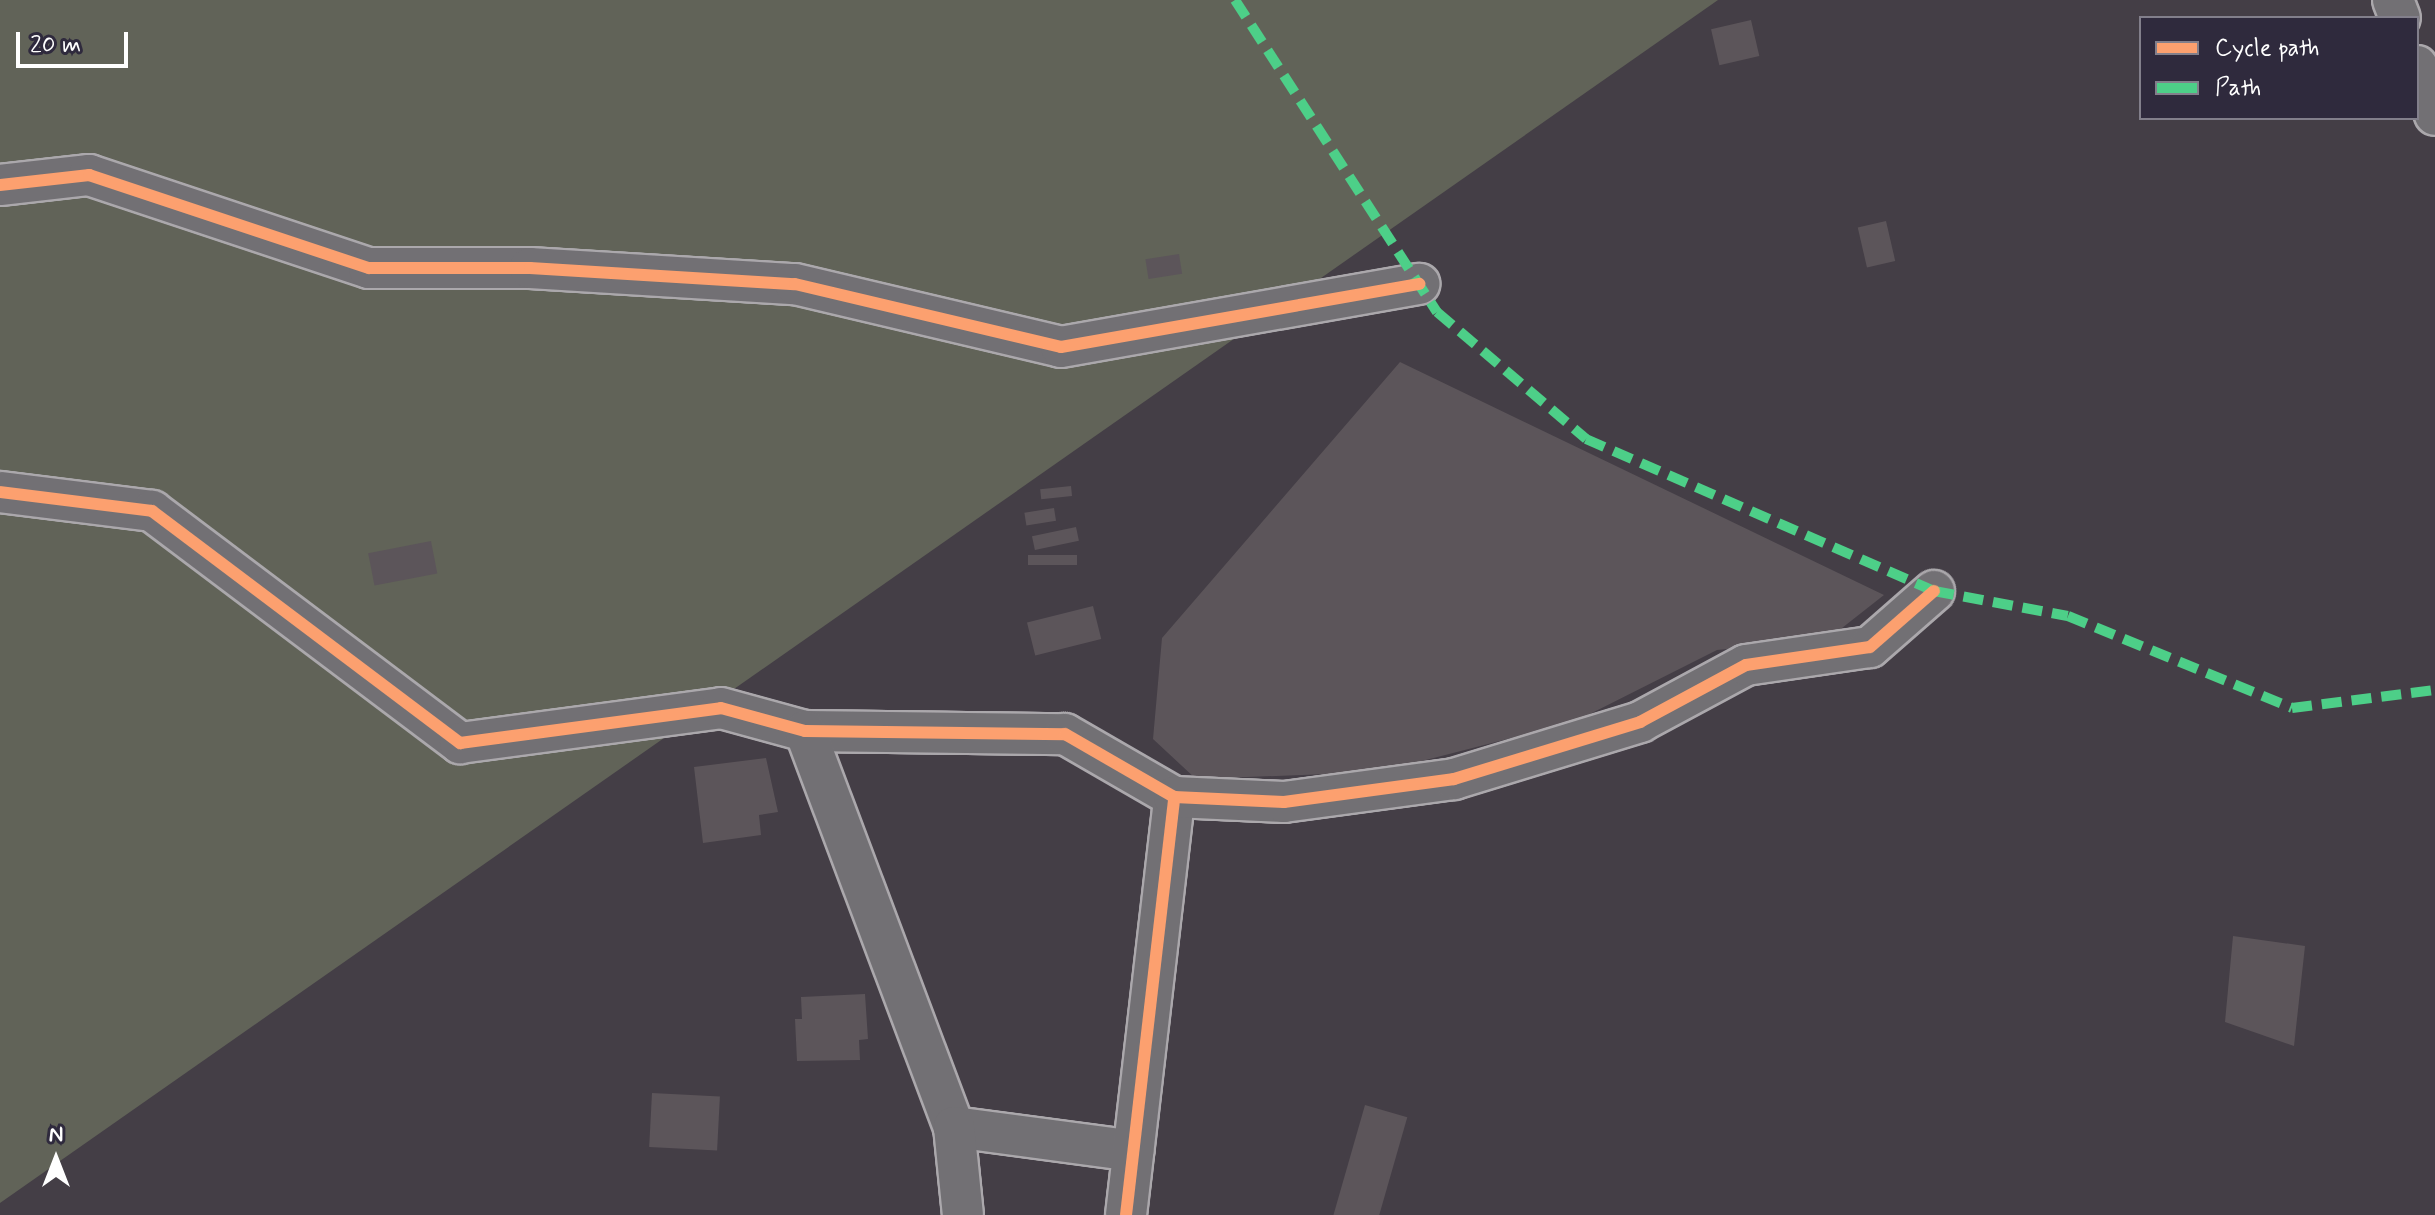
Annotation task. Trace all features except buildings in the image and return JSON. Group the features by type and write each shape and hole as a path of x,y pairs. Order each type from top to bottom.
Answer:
{"street":[{"path":"2419,71 2435,115"},
{"path":"0,185 89,175 369,268 530,268 795,284 1061,347 1420,284"},
{"path":"0,492 152,511 460,743 721,708 805,731 1065,734 1174,797 1284,802 1454,779 1640,722 1746,665 1870,647 1934,591"},
{"path":"805,731 954,1127 963,1215"},
{"path":"1126,1215 1174,797"},
{"path":"954,1127 1133,1151"}],"shaded area":[{"path":"0,0 1718,0 0,1203"}],"marked path":[{"path":"1235,0 1437,312 1586,439 1934,591 2068,616 2292,708 2435,690"}],"cycle path":[{"path":"0,185 89,175 369,268 530,268 795,284 1061,347 1420,284"},
{"path":"0,492 152,511 460,743 721,708 805,731 1065,734 1174,797"},
{"path":"1126,1215 1174,797 1284,802 1454,779 1640,722 1746,665 1870,647 1934,591"}]}
